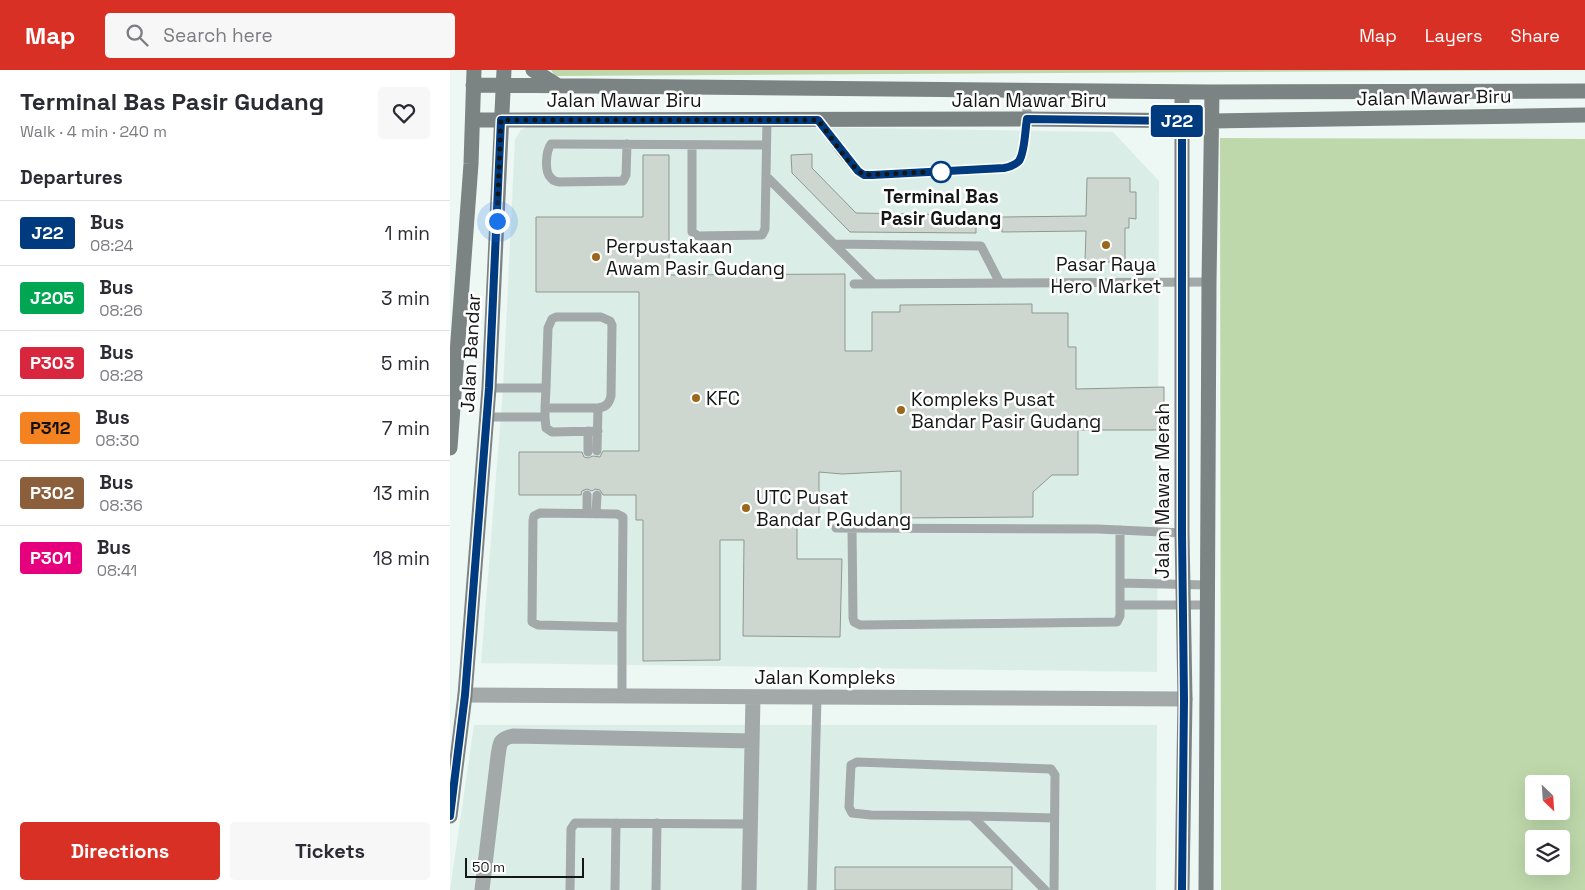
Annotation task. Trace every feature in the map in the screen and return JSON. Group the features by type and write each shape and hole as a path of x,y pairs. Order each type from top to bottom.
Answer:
{"street":[{"path":"534,70 557,85"},
{"name":"Jalan Mawar Biru","path":"474,77 503,78 557,85 1182,92 1585,91"},
{"name":"Jalan Bandar","path":"450,448 472,164 474,77"},
{"name":"Jalan Bandar","path":"450,816 465,695 489,388 503,78"},
{"name":"Jalan Mawar Merah","path":"1182,92 1184,699 1182,890"},
{"path":"1206,890 1209,282 1212,92"},
{"name":"Jalan Mawar Biru","path":"473,120 1027,119 1212,121 1585,115"},
{"name":"Jalan Kompleks","path":"465,695 1184,699"},
{"path":"749,890 753,697"},
{"path":"482,890 498,756 500,743 504,738 513,736 752,741"}],"lane":[{"path":"818,120 858,171 864,175 1004,168 1013,166 1023,152 1027,119 1027,90"},
{"path":"692,145 691,229 694,235 762,236 765,229 767,120"},
{"path":"627,144 626,175 623,181 559,182 550,178 548,174 548,151 551,144 627,144 766,145"},
{"path":"766,176 874,284"},
{"path":"834,244 981,246 1000,283"},
{"path":"854,284 1209,282"},
{"path":"486,418 545,412 604,407 611,396 613,329 610,321 606,318 561,316 552,319 548,328 545,412 546,428 552,432 593,431"},
{"path":"489,388 546,388"},
{"path":"593,452 593,431 598,408"},
{"path":"587,495 592,514"},
{"path":"592,514 597,495"},
{"path":"622,626 535,624 531,618 534,516 540,513 617,514 623,517 622,696"},
{"path":"836,528 1120,530 1182,533"},
{"path":"852,528 853,618 854,622 860,625 1113,623 1119,619 1120,530"},
{"path":"1120,583 1207,585"},
{"path":"1120,605 1207,605"},
{"path":"812,890 817,697"},
{"path":"1054,818 852,813 849,807 851,765 858,762 1051,769 1054,775 1054,818 1054,890"},
{"path":"972,816 1045,890"},
{"path":"570,890 572,826 578,822 751,824"},
{"path":"615,890 616,823"},
{"path":"656,823 656,890"}],"shaded area":[{"path":"534,123 1113,132 1159,181 1157,672 481,663 503,389 515,139 521,130"},
{"path":"474,725 1157,725 1156,890 450,890"}],"green space":[{"path":"551,70 1554,70 555,76"},
{"path":"1220,138 1585,139 1585,890 1221,890"}],"building":[{"name":"Terminal Bas Pasir Gudang","path":"812,154 812,168 856,213 976,215 976,233 850,232 792,173 791,155"},
{"name":"Kompleks Pusat Bandar Pasir Gudang","path":"643,155 669,155 669,275 845,274 845,351 872,351 872,312 900,312 900,305 1032,304 1032,313 1068,313 1068,347 1076,347 1076,389 1164,387 1164,430 1078,430 1078,475 1052,475 1033,492 1033,517 901,518 901,471 842,474 819,472 819,524 797,524 797,559 842,559 840,637 743,636 744,540 720,540 720,660 643,661 643,520 636,520 636,495 603,495 600,490 595,489 592,491 587,489 582,491 581,495 519,495 519,452 582,452 584,457 588,458 593,456 600,457 603,451 639,451 639,292 536,292 536,217 643,217"},
{"path":"1087,178 1130,178 1130,192 1136,192 1136,219 1129,218 1129,228 1125,228 1125,262 1085,262 1086,231 1002,232 1002,217 1086,216"},
{"path":"835,867 1012,867 1012,890 835,890"}],"bus line":[{"name":"J22","path":"450,816 465,695 489,388 501,120 818,120 850,162 864,175 1013,166 1023,152 1027,119 1182,121 1184,699 1182,890"}],"place":[{"name":"Terminal Bas Pasir Gudang","path":"941,172"},
{"name":"Pasar Raya Hero Market","path":"1106,245"},
{"name":"Perpustakaan Awam Pasir Gudang","path":"596,257"},
{"name":"KFC","path":"696,398"},
{"name":"Kompleks Pusat Bandar Pasir Gudang","path":"901,410"},
{"name":"UTC Pusat Bandar P.Gudang","path":"746,508"}],"route":[{"path":"497,221 501,120 818,120 850,162 864,175 947,171 941,172"}]}
